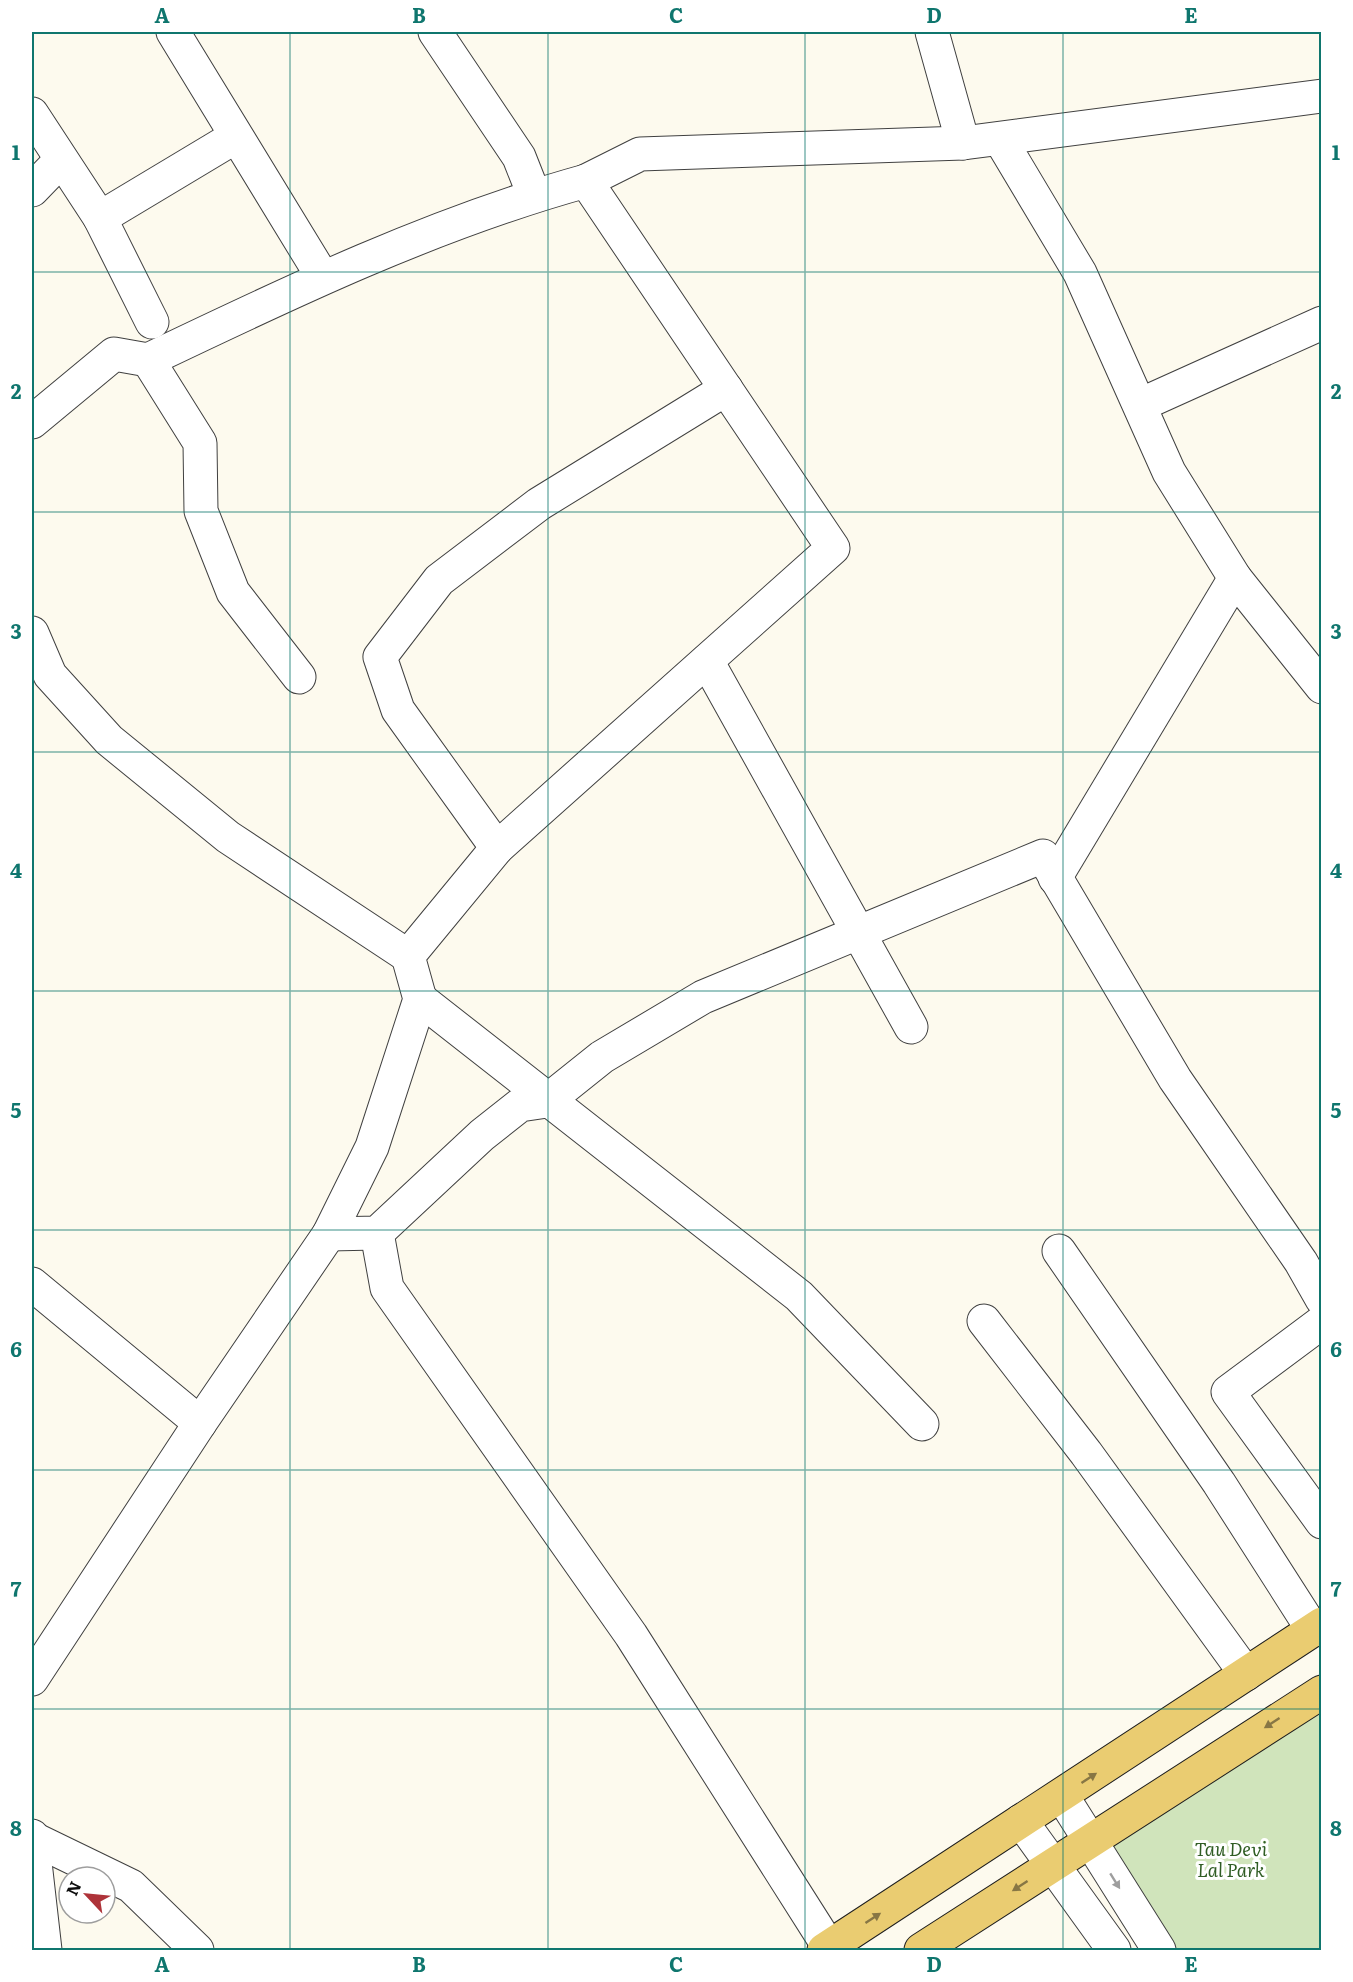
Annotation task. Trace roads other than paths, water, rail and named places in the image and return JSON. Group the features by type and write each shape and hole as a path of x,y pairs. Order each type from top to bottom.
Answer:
{"main road":[{"path":"827,1949 1317,1627"},
{"path":"921,1950 1322,1692"}],"street":[{"path":"173,32 235,137 322,276"},
{"path":"435,32 519,157 534,195"},
{"path":"932,32 963,143"},
{"path":"32,422 114,354 148,360 322,276 534,195 586,181 640,154 963,143 1322,96"},
{"path":"32,114 100,218 152,322"},
{"path":"100,218 235,137"},
{"path":"1000,139 1080,273 1169,472 1235,578 1322,687"},
{"path":"32,190 61,160"},
{"path":"408,956 497,848 833,548 586,181"},
{"path":"1140,405 1322,323"},
{"path":"148,360 200,443 201,510 233,592 299,677"},
{"path":"497,848 398,710 380,657 440,580 448,573 539,504 726,389"},
{"path":"1055,878 1235,578"},
{"path":"32,633 50,675 109,740 228,837 408,956 420,999 372,1147 329,1234 200,1423 32,1679"},
{"path":"707,661 911,1027"},
{"path":"329,1234 377,1233 482,1135 520,1105 547,1101 603,1057 704,997 1043,856 1175,1079 1301,1262 1322,1299"},
{"path":"420,999 547,1101 799,1296 922,1424"},
{"path":"377,1233 387,1288 631,1635 827,1949"},
{"path":"1059,1251 1317,1627"},
{"path":"32,1284 200,1423"},
{"path":"984,1321 1086,1453 1246,1674"},
{"path":"1322,1322 1228,1392 1322,1522"},
{"path":"1062,1796 1159,1950"},
{"path":"1022,1821 1114,1950"},
{"path":"32,1837 45,1950"},
{"path":"32,1837 131,1886 197,1950"}],"park label":[{"name":"Tau Devi Lal Park","path":"1231,1858"}]}
